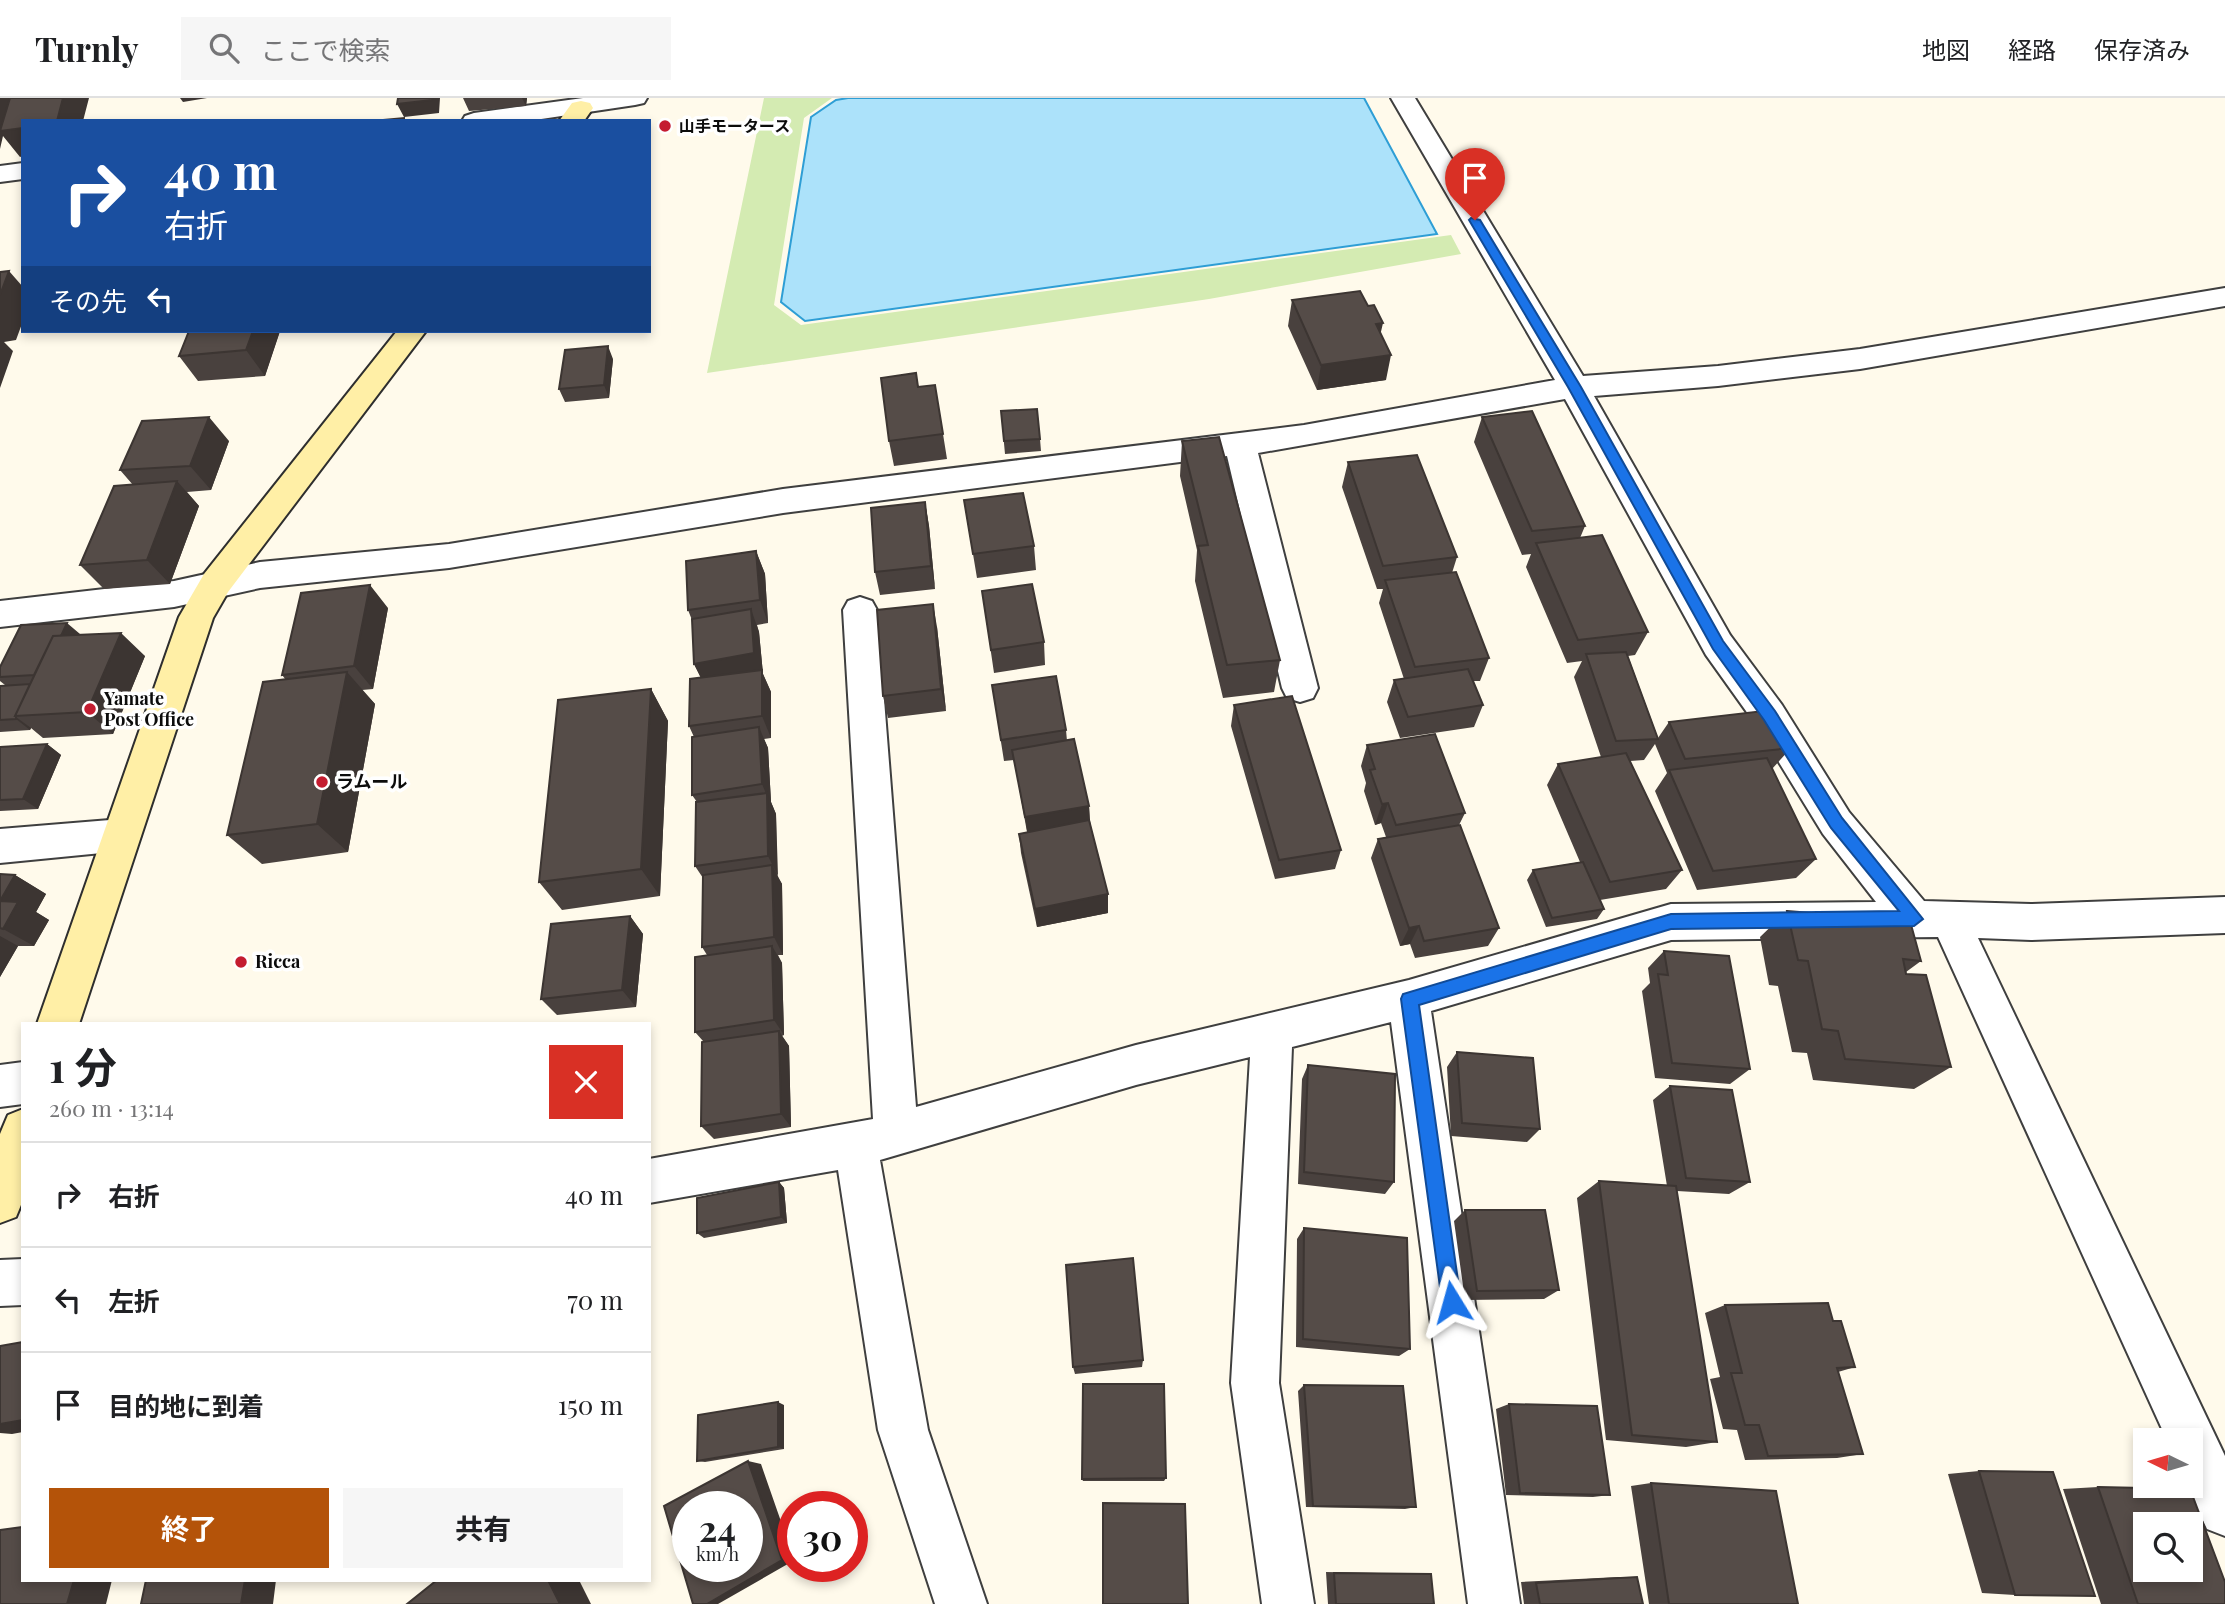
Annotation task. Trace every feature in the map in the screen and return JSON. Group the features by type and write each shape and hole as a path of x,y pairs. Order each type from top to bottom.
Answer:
{"street":[{"path":"492,119 579,109 635,98"},
{"path":"1403,98 1574,387 1718,645 1769,715 1836,823 1932,919 2225,1511"},
{"path":"0,174 21,171"},
{"path":"0,614 174,594 260,575 449,556 783,500 1304,436 1574,387 1718,376 1860,359 2225,297"},
{"path":"59,1022 196,617 216,583 410,333"},
{"path":"1240,444 1300,688"},
{"path":"860,610 876,1139 903,1430 961,1604"},
{"path":"0,846 122,835"},
{"path":"651,1181 876,1139 1136,1065 1409,999 1671,922 1932,919 2031,922 2225,915"},
{"path":"1409,999 1494,1604"},
{"path":"1272,1032 1255,1383 1288,1604"},
{"path":"0,1086 21,1083"},
{"path":"0,1201 21,1136"},
{"path":"0,1283 21,1282"}],"green space":[{"path":"764,98 832,98 804,118 774,305 801,325 1451,235 1461,254 1209,299 707,373"}],"water":[{"path":"1364,98 1437,234 805,321 781,302 811,117 836,100"}],"building":[{"path":"10,98 63,98 58,119 21,119 21,128 0,131"},
{"path":"398,98 433,98 397,104"},
{"path":"9,271 0,295 0,272"},
{"path":"1360,291 1368,306 1374,305 1383,323 1376,324 1391,355 1321,365 1292,300"},
{"path":"188,333 252,333 246,350 179,356"},
{"path":"608,346 604,385 559,389 565,350"},
{"path":"916,373 918,387 935,385 943,434 889,441 881,378"},
{"path":"1037,409 1040,439 1004,441 1001,411"},
{"path":"1532,411 1585,526 1532,531 1482,417"},
{"path":"209,417 190,466 120,470 142,421"},
{"path":"1219,437 1280,660 1227,665 1198,546 1208,545 1182,441"},
{"path":"1417,455 1457,557 1383,566 1348,462"},
{"path":"177,481 147,560 80,565 114,486"},
{"path":"1023,493 1034,546 973,554 964,500"},
{"path":"925,502 931,566 875,572 871,508"},
{"path":"1602,535 1648,632 1578,640 1536,543"},
{"path":"756,551 760,600 688,610 686,561"},
{"path":"1456,572 1489,658 1415,667 1385,580"},
{"path":"1032,584 1044,642 991,650 982,591"},
{"path":"370,585 354,666 282,675 301,593"},
{"path":"933,604 941,689 883,696 877,610"},
{"path":"751,609 754,653 694,664 692,619"},
{"path":"67,623 61,636 53,636 34,675 0,677 0,667 21,625"},
{"path":"121,633 87,712 15,716 53,636"},
{"path":"1626,652 1658,739 1616,741 1586,654"},
{"path":"1468,669 1483,705 1408,717 1394,680"},
{"path":"762,670 762,716 689,726 690,679"},
{"path":"347,672 317,824 227,835 263,682"},
{"path":"1056,676 1066,730 1001,740 992,685"},
{"path":"30,684 16,719 0,720 0,686"},
{"path":"651,689 641,869 539,882 558,700"},
{"path":"1292,696 1341,850 1279,860 1234,705"},
{"path":"1772,710 1791,748 1685,759 1669,722"},
{"path":"759,727 762,784 692,795 692,737"},
{"path":"1435,734 1465,813 1396,825 1388,803 1382,804 1370,770 1375,769 1367,745"},
{"path":"1074,739 1089,806 1025,817 1012,750"},
{"path":"47,744 23,799 0,800 0,747"},
{"path":"1626,753 1682,870 1610,882 1558,764"},
{"path":"1767,758 1816,859 1713,871 1669,770"},
{"path":"767,793 768,856 695,866 696,802"},
{"path":"1089,820 1108,894 1035,909 1019,834"},
{"path":"1460,825 1499,928 1424,941 1419,926 1409,928 1378,839"},
{"path":"1583,862 1604,909 1552,918 1533,870"},
{"path":"772,865 774,937 702,947 703,875"},
{"path":"0,874 15,875 0,901"},
{"path":"0,901 18,902 3,929 0,928"},
{"path":"1787,911 1910,921 1921,961 1903,959 1906,974 1926,975 1951,1067 1845,1059 1838,1031 1822,1029 1808,961 1798,960"},
{"path":"630,916 622,990 541,999 551,924"},
{"path":"772,946 774,1020 695,1032 695,957"},
{"path":"1664,951 1729,956 1750,1069 1672,1063 1658,974 1668,975"},
{"path":"779,1031 781,1114 701,1126 702,1042"},
{"path":"1457,1052 1533,1058 1540,1129 1462,1123"},
{"path":"1308,1065 1395,1074 1394,1182 1304,1172"},
{"path":"1670,1086 1732,1090 1750,1182 1686,1178"},
{"path":"1599,1181 1676,1186 1717,1442 1632,1435"},
{"path":"779,1182 781,1217 697,1233 697,1198"},
{"path":"1465,1210 1545,1210 1559,1290 1477,1291"},
{"path":"1304,1228 1407,1238 1410,1349 1303,1339"},
{"path":"1133,1258 1143,1360 1073,1367 1066,1265"},
{"path":"1828,1303 1833,1321 1841,1321 1855,1367 1837,1368 1863,1454 1768,1456 1759,1425 1745,1425 1731,1373 1742,1373 1725,1305"},
{"path":"21,1342 21,1420 0,1424 0,1346"},
{"path":"1083,1384 1164,1384 1166,1478 1082,1479"},
{"path":"1304,1385 1403,1386 1416,1507 1313,1506"},
{"path":"778,1402 778,1447 697,1461 698,1415"},
{"path":"1509,1404 1597,1406 1610,1495 1520,1493"},
{"path":"748,1461 758,1491 692,1491"},
{"path":"1979,1471 2053,1472 2095,1596 2015,1595"},
{"path":"1651,1483 1776,1491 1798,1604 1669,1604"},
{"path":"2098,1487 2133,1488 2133,1498 2193,1498 2199,1512 2133,1512 2133,1582 2203,1582 2203,1524 2225,1582 2225,1604 2138,1604"},
{"path":"672,1502 672,1533 664,1506"},
{"path":"1103,1503 1185,1504 1188,1604 1103,1604"},
{"path":"763,1505 777,1545 777,1563 763,1571"},
{"path":"21,1527 21,1582 73,1582 67,1604 0,1604 0,1530"},
{"path":"1334,1573 1431,1574 1434,1604 1336,1604"},
{"path":"1637,1577 1643,1604 1540,1604 1536,1583"},
{"path":"146,1582 245,1582 241,1604 141,1604"},
{"path":"434,1582 549,1582 560,1604 407,1604"},
{"path":"686,1582 744,1582 707,1604 693,1604"}],"place":[{"name":"山手モータース","path":"665,126"},
{"name":"Yamate Post Office","path":"90,709"},
{"name":"ラムール","path":"322,782"},
{"name":"Ricca","path":"241,962"}],"route":[{"path":"1452,1302 1409,999 1671,922 1914,919 1836,823 1769,715 1718,645 1574,387 1475,220"}]}
